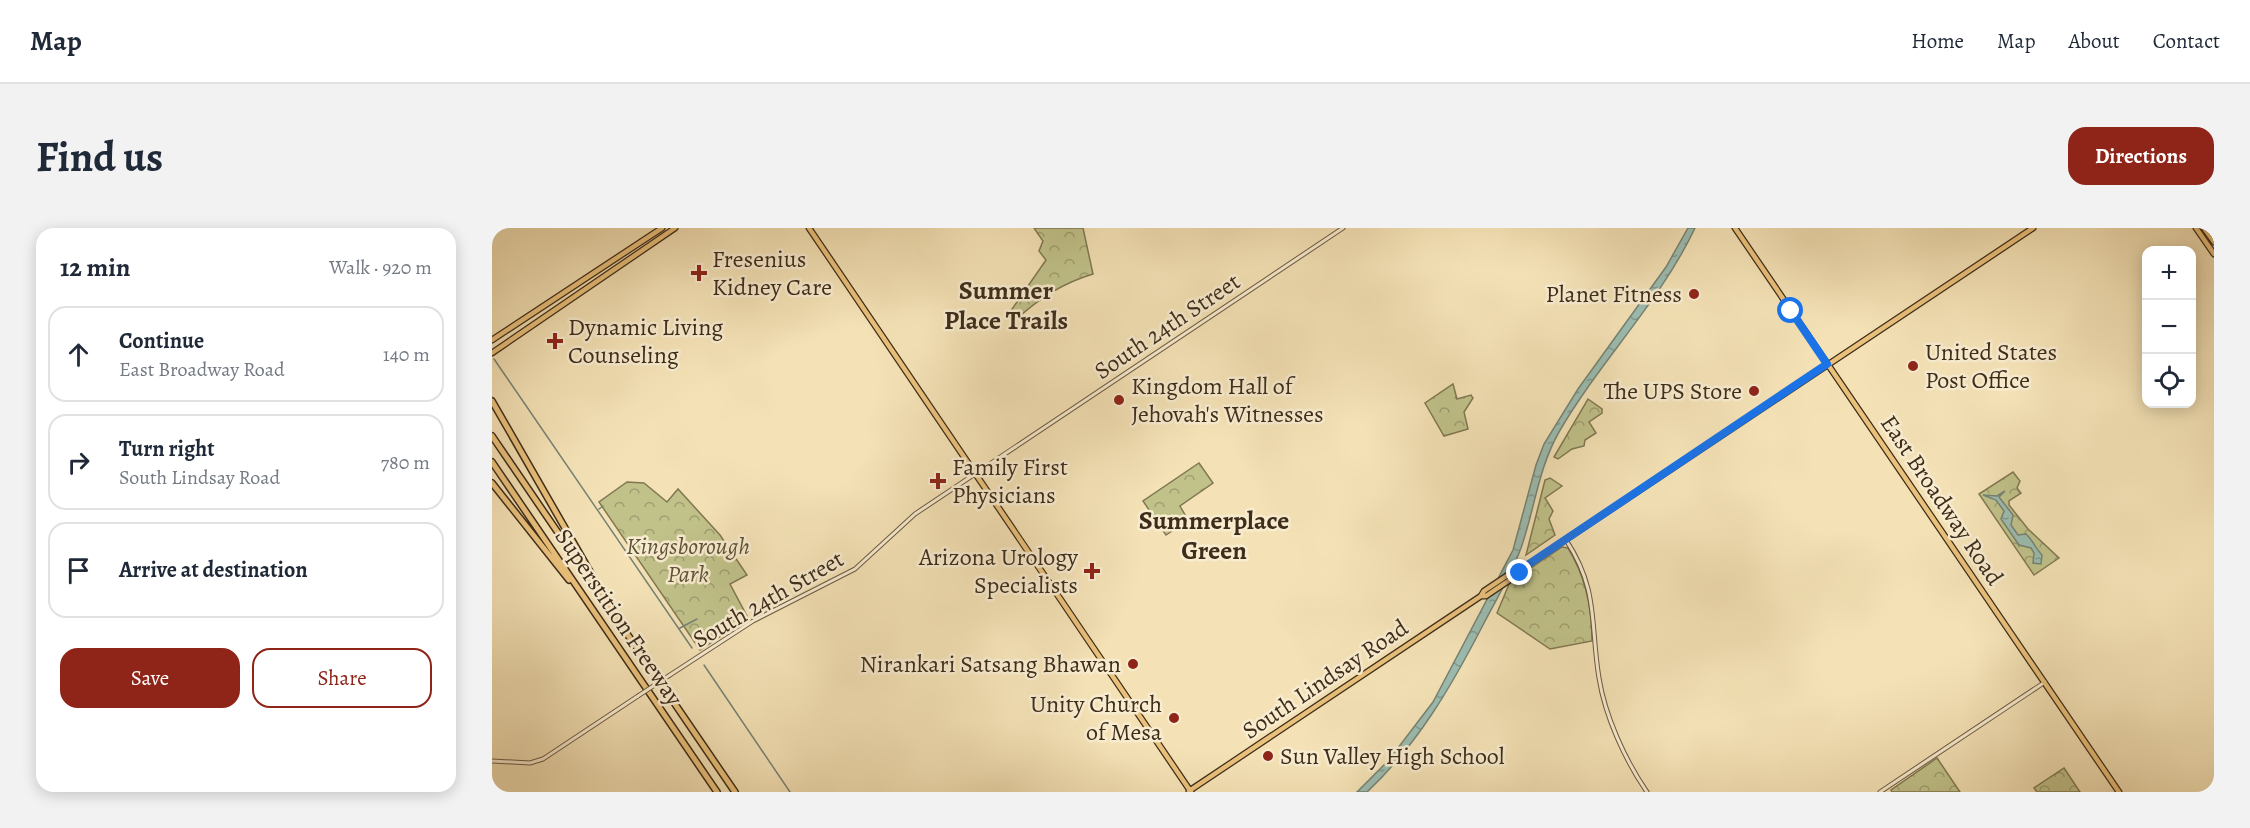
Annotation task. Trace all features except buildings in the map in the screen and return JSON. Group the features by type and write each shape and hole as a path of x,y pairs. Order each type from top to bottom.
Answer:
{"highway":[{"path":"492,401 616,618"},
{"name":"Superstition Freeway","path":"492,436 735,792"},
{"name":"Superstition Freeway","path":"492,462 717,792"},
{"path":"492,483 561,572 577,587"}],"main road":[{"path":"492,340 662,228"},
{"path":"492,353 675,228"},
{"path":"808,228 1190,791"},
{"name":"East Broadway Road","path":"1735,228 2119,792"},
{"name":"South Lindsay Road","path":"1482,596 1490,593 1523,568 2033,228"},
{"path":"2196,228 2214,255"},
{"path":"2204,228 2214,242"},
{"name":"South Lindsay Road","path":"1190,791 1482,596 1494,584 1523,568"}],"street":[{"name":"South 24th Street","path":"492,762 530,763 543,759 753,621 855,569 915,514 1343,228"},
{"path":"1565,540 1579,561 1589,586 1598,674 1604,700 1631,764 1647,792"},
{"path":"1880,792 2045,682"}],"green space":[{"path":"1034,228 1083,228 1093,274 1052,292 1017,319 1010,312 1046,260 1039,251 1043,241"},
{"path":"1453,384 1457,399 1471,395 1473,398 1464,412 1468,429 1444,436 1425,403"},
{"path":"1588,399 1602,409 1602,413 1589,422 1596,433 1585,440 1584,446 1572,449 1558,459 1554,457"},
{"path":"1199,463 1213,483 1180,506 1188,520 1166,535 1143,501"},
{"path":"2013,472 2020,481 2017,488 2021,493 2009,501 2009,505 2028,529 2059,558 2034,575 1979,494"},
{"path":"1550,478 1562,486 1545,498 1553,511 1549,519 1555,535 1526,555 1545,480"},
{"name":"Kingsborough Park","path":"627,482 644,483 667,502 678,489 720,535 747,575 730,584 748,618 700,650 599,502"},
{"path":"1562,547 1568,548 1584,581 1591,616 1592,641 1550,649 1497,613 1510,582"},
{"path":"1937,758 1960,792 1892,792 1891,790"},
{"path":"2064,768 2080,792 2037,792 2034,788"}],"water":[{"path":"1688,228 1695,228 1665,281 1575,406 1559,432 1546,460 1517,558 1446,692 1418,734 1385,774 1367,792 1357,792 1388,761 1433,702 1513,550 1544,444 1578,389 1666,267"},
{"path":"2005,491 1999,497 2013,515 2011,525 2018,535 2026,534 2030,539 2042,555 2041,564 2033,563 2034,553 2031,548 2019,545 2001,519 2004,511 1996,500 1983,495 1997,496"}],"waterway":[{"path":"494,359 692,648"},
{"path":"599,509 603,506"},
{"path":"680,628 697,619"},
{"path":"704,665 790,792"}],"place":[{"name":"Fresenius Kidney Care","path":"699,273"},
{"name":"Planet Fitness","path":"1694,294"},
{"name":"Dynamic Living Counseling","path":"555,341"},
{"name":"United States Post Office","path":"1913,366"},
{"name":"The UPS Store","path":"1754,391"},
{"name":"Kingdom Hall of Jehovah's Witnesses","path":"1119,400"},
{"name":"Family First Physicians","path":"938,481"},
{"name":"Arizona Urology Specialists","path":"1092,571"},
{"name":"Nirankari Satsang Bhawan","path":"1133,664"},
{"name":"Unity Church of Mesa","path":"1174,718"},
{"name":"Sun Valley High School","path":"1268,756"}],"district":[{"name":"Summer Place Trails","path":"1006,304"},
{"name":"Summerplace Green","path":"1214,535"}],"route":[{"path":"1520,573 1523,568 1827,364 1791,311"}]}
